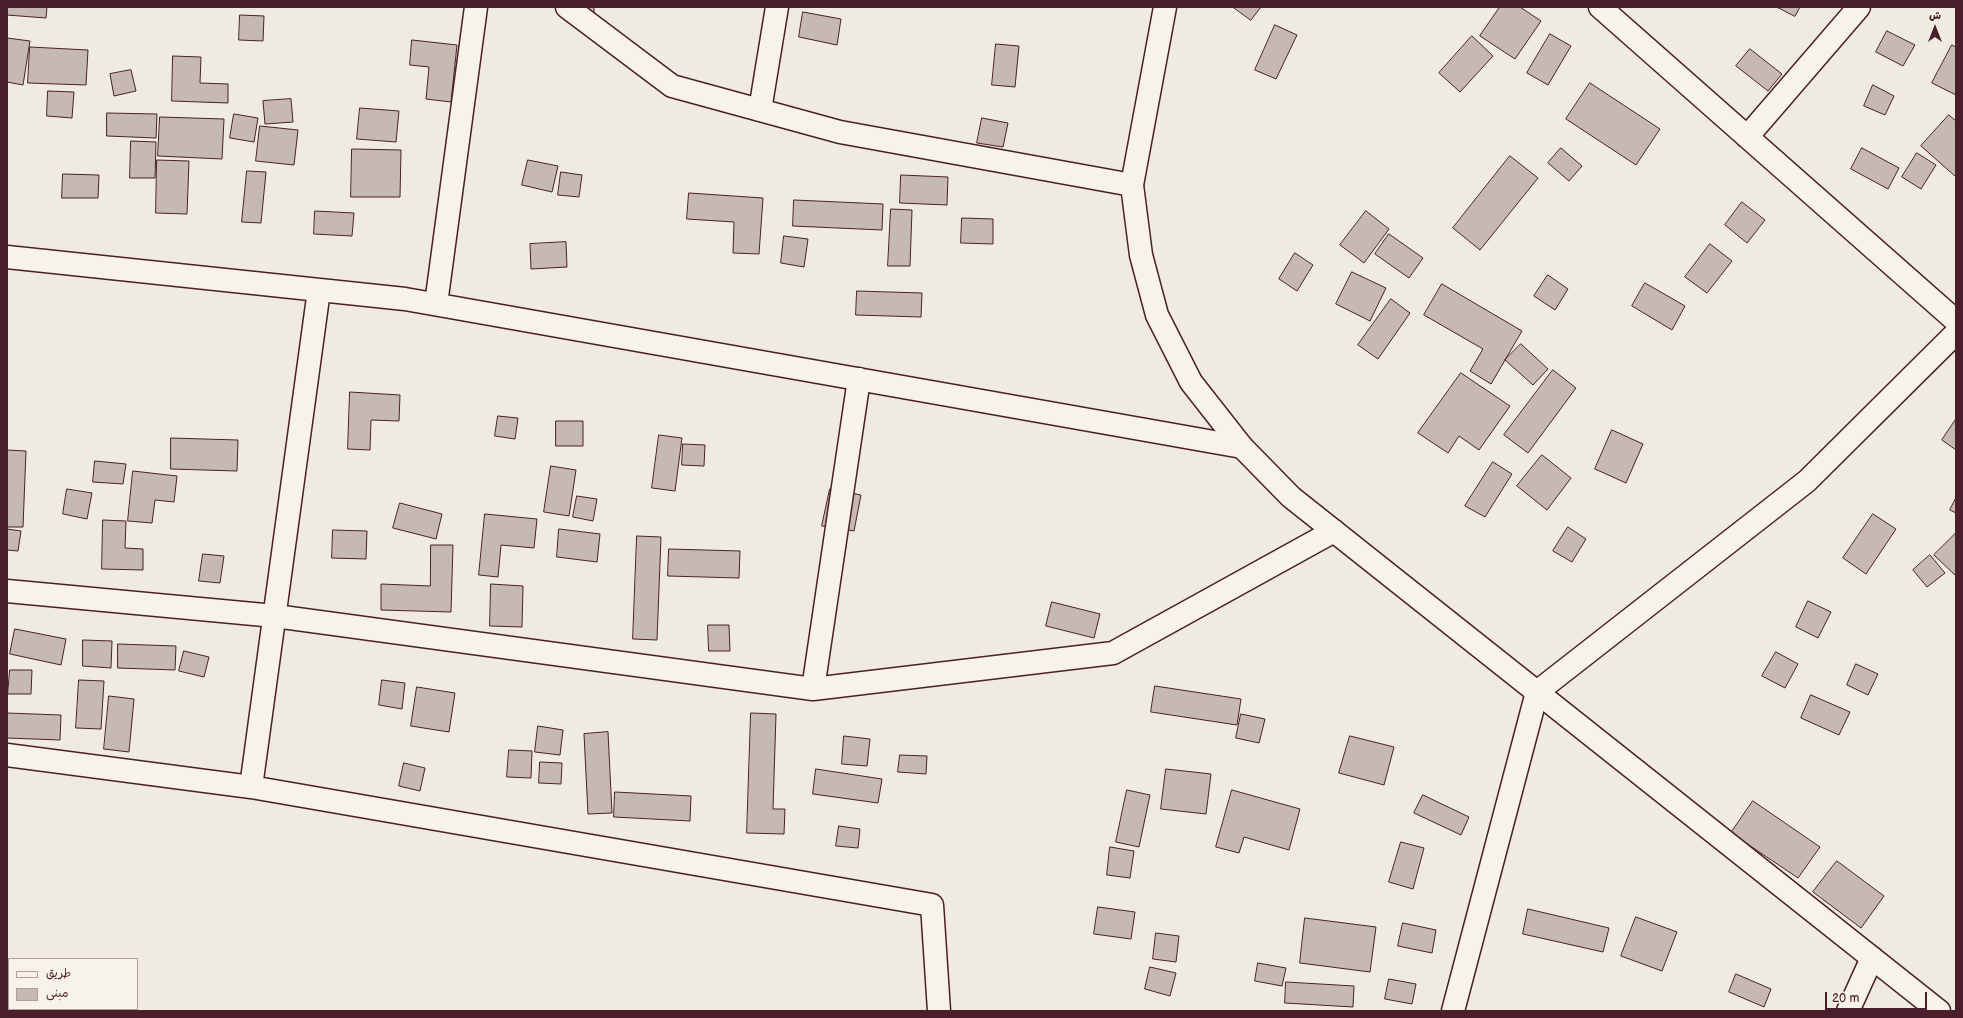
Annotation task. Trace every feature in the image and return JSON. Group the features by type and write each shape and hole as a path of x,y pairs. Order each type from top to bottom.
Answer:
{"main road":[{"path":"436,304 476,7"},
{"path":"567,7 672,86 840,132 1132,185"},
{"path":"760,110 777,7"},
{"path":"1165,7 1132,185 1142,255 1157,316 1191,382 1242,447 1291,497 1939,1011"},
{"path":"1600,7 1956,321"},
{"path":"1747,137 1859,7"},
{"path":"7,257 436,304 1242,447"},
{"path":"251,787 319,290"},
{"path":"1453,1011 1536,692 1807,481 1956,333"},
{"path":"813,689 859,379"},
{"path":"7,590 275,616 813,689 1113,653 1334,531"},
{"path":"7,755 251,787 932,906 939,1011"},
{"path":"1848,1011 1872,958"}],"building":[{"path":"7,7 47,7 46,18 7,15"},
{"path":"572,7 594,7 594,13 572,12"},
{"path":"1233,7 1261,7 1251,20"},
{"path":"1500,7 1520,7 1541,21 1515,59 1480,36"},
{"path":"1777,7 1800,7 1795,16"},
{"path":"803,12 841,19 837,45 799,37"},
{"path":"240,15 264,16 263,41 239,40"},
{"path":"1275,25 1297,35 1276,79 1255,70"},
{"path":"1887,31 1915,45 1903,66 1876,52"},
{"path":"1550,34 1571,46 1548,85 1527,73"},
{"path":"1472,36 1493,56 1460,92 1439,73"},
{"path":"7,38 30,41 23,85 7,82"},
{"path":"412,40 457,45 451,102 426,99 429,67 410,65"},
{"path":"996,44 1019,46 1015,87 992,85"},
{"path":"1952,45 1956,47 1956,95 1932,83"},
{"path":"30,47 88,50 86,85 28,83"},
{"path":"1750,49 1782,74 1768,91 1736,66"},
{"path":"173,56 201,57 200,83 228,84 228,103 172,101"},
{"path":"131,70 136,91 114,96 110,74"},
{"path":"1590,83 1660,129 1636,165 1566,119"},
{"path":"1873,85 1894,96 1885,115 1864,106"},
{"path":"48,91 74,92 72,118 47,116"},
{"path":"291,99 293,122 265,124 263,101"},
{"path":"360,108 399,111 396,142 357,139"},
{"path":"107,113 157,114 156,138 107,136"},
{"path":"234,114 258,118 254,142 230,138"},
{"path":"1949,115 1956,121 1956,177 1921,146"},
{"path":"160,117 224,119 222,159 158,156"},
{"path":"982,118 1008,123 1003,147 977,143"},
{"path":"260,126 298,130 294,165 256,161"},
{"path":"131,141 156,142 155,178 130,178"},
{"path":"1561,148 1582,166 1569,181 1548,163"},
{"path":"1862,148 1899,168 1888,189 1851,169"},
{"path":"352,149 401,150 400,197 351,197"},
{"path":"1917,153 1936,165 1921,189 1902,177"},
{"path":"1510,156 1538,178 1480,250 1453,228"},
{"path":"157,160 189,161 187,214 156,213"},
{"path":"528,160 558,166 552,192 522,185"},
{"path":"247,171 266,172 261,223 242,222"},
{"path":"561,172 582,175 579,197 558,195"},
{"path":"63,174 99,175 98,198 62,198"},
{"path":"901,175 948,177 947,205 900,203"},
{"path":"689,193 763,198 759,254 733,253 734,222 687,219"},
{"path":"794,200 883,204 882,230 793,226"},
{"path":"1742,202 1765,220 1747,243 1725,225"},
{"path":"891,209 912,210 910,266 888,266"},
{"path":"315,211 354,213 352,236 314,234"},
{"path":"1366,211 1389,229 1364,263 1340,245"},
{"path":"962,218 993,219 993,244 961,243"},
{"path":"1389,234 1423,258 1409,278 1375,254"},
{"path":"784,236 808,239 804,267 781,263"},
{"path":"566,242 567,267 531,269 530,244"},
{"path":"1710,244 1732,261 1707,293 1685,277"},
{"path":"1295,253 1313,265 1297,291 1279,279"},
{"path":"1352,272 1386,288 1370,321 1336,304"},
{"path":"1548,275 1568,289 1555,310 1534,296"},
{"path":"1645,283 1685,306 1672,330 1632,306"},
{"path":"1442,284 1522,331 1491,384 1470,371 1483,349 1424,315"},
{"path":"857,291 922,293 921,317 856,315"},
{"path":"1391,299 1410,313 1378,359 1358,345"},
{"path":"1521,344 1548,369 1533,385 1505,360"},
{"path":"1553,370 1576,388 1528,453 1504,435"},
{"path":"1461,373 1510,406 1479,450 1459,436 1448,453 1418,433"},
{"path":"350,392 400,395 399,421 371,420 370,450 348,449"},
{"path":"498,416 518,418 515,439 495,436"},
{"path":"1956,419 1956,450 1942,440"},
{"path":"556,421 583,421 583,446 556,446"},
{"path":"1612,430 1643,444 1626,483 1595,469"},
{"path":"659,435 682,438 675,491 652,488"},
{"path":"171,438 238,440 237,471 171,469"},
{"path":"683,444 705,445 704,466 682,465"},
{"path":"7,450 26,451 23,527 7,527"},
{"path":"1542,455 1571,478 1547,510 1517,486"},
{"path":"95,461 126,464 123,484 93,482"},
{"path":"1493,462 1512,474 1485,517 1465,506"},
{"path":"551,466 576,470 569,516 544,512"},
{"path":"133,471 177,476 174,502 155,500 152,523 128,521"},
{"path":"67,489 92,493 87,519 63,514"},
{"path":"830,489 861,495 854,531 822,526"},
{"path":"577,496 597,499 593,521 573,517"},
{"path":"1956,498 1956,513 1950,510"},
{"path":"400,503 442,514 436,539 393,528"},
{"path":"485,514 537,519 534,548 501,545 498,577 479,575"},
{"path":"1873,514 1896,529 1866,574 1843,558"},
{"path":"103,520 126,521 125,548 143,549 143,570 102,569"},
{"path":"1568,527 1586,539 1572,562 1553,551"},
{"path":"7,529 21,531 18,551 7,550"},
{"path":"559,529 600,534 597,562 557,557"},
{"path":"333,530 367,531 366,559 332,558"},
{"path":"1956,533 1956,576 1934,555"},
{"path":"637,536 661,537 657,640 633,639"},
{"path":"431,545 453,545 451,612 381,610 381,584 430,586"},
{"path":"669,549 740,551 739,578 668,576"},
{"path":"203,554 224,556 220,583 199,581"},
{"path":"1930,555 1945,573 1927,587 1913,570"},
{"path":"491,584 523,586 522,627 490,626"},
{"path":"1808,601 1831,612 1818,638 1796,627"},
{"path":"1052,602 1100,614 1094,638 1046,626"},
{"path":"708,625 729,625 730,651 709,651"},
{"path":"15,629 66,639 61,665 10,654"},
{"path":"83,640 112,641 111,668 83,666"},
{"path":"118,644 176,646 175,670 118,668"},
{"path":"184,651 209,657 204,677 179,671"},
{"path":"1776,652 1798,664 1785,688 1762,676"},
{"path":"1856,664 1878,674 1868,695 1847,685"},
{"path":"10,670 32,670 31,694 8,694"},
{"path":"79,680 104,681 101,729 76,728"},
{"path":"382,680 405,683 402,709 379,705"},
{"path":"1155,686 1241,699 1237,725 1151,712"},
{"path":"417,687 455,693 449,732 411,726"},
{"path":"1811,695 1850,712 1839,735 1801,718"},
{"path":"109,696 134,699 129,752 104,749"},
{"path":"7,713 61,715 60,740 7,738"},
{"path":"751,713 776,714 773,809 785,809 784,834 747,833"},
{"path":"1241,714 1265,719 1259,743 1236,738"},
{"path":"538,726 563,730 560,755 535,752"},
{"path":"608,732 612,813 588,814 584,734"},
{"path":"844,736 870,739 867,766 842,764"},
{"path":"1350,736 1394,747 1384,785 1339,773"},
{"path":"509,750 532,751 531,778 507,777"},
{"path":"900,755 927,756 926,774 898,772"},
{"path":"540,762 562,763 561,784 539,783"},
{"path":"404,763 425,768 420,791 399,786"},
{"path":"816,769 882,779 878,803 813,794"},
{"path":"1166,769 1211,774 1206,814 1161,809"},
{"path":"1127,790 1150,795 1139,847 1116,842"},
{"path":"1232,790 1300,809 1289,850 1244,837 1239,853 1216,847"},
{"path":"615,792 691,796 690,821 614,817"},
{"path":"1423,795 1469,817 1461,835 1414,813"},
{"path":"1753,801 1820,847 1798,878 1731,833"},
{"path":"839,826 860,829 858,848 836,846"},
{"path":"1401,842 1424,848 1413,889 1389,882"},
{"path":"1110,847 1134,851 1130,878 1107,875"},
{"path":"1837,861 1884,896 1861,928 1813,892"},
{"path":"1098,907 1135,912 1131,939 1094,934"},
{"path":"1528,909 1609,928 1603,952 1523,934"},
{"path":"1636,917 1677,932 1662,971 1621,956"},
{"path":"1305,918 1376,927 1370,972 1300,963"},
{"path":"1403,923 1436,930 1432,953 1398,946"},
{"path":"1156,933 1179,936 1176,962 1153,959"},
{"path":"1258,963 1286,968 1282,986 1255,981"},
{"path":"1150,967 1176,973 1170,996 1145,989"},
{"path":"1736,974 1771,989 1764,1007 1729,992"},
{"path":"1389,979 1416,984 1412,1004 1385,999"},
{"path":"1286,982 1354,986 1353,1007 1285,1003"}]}
